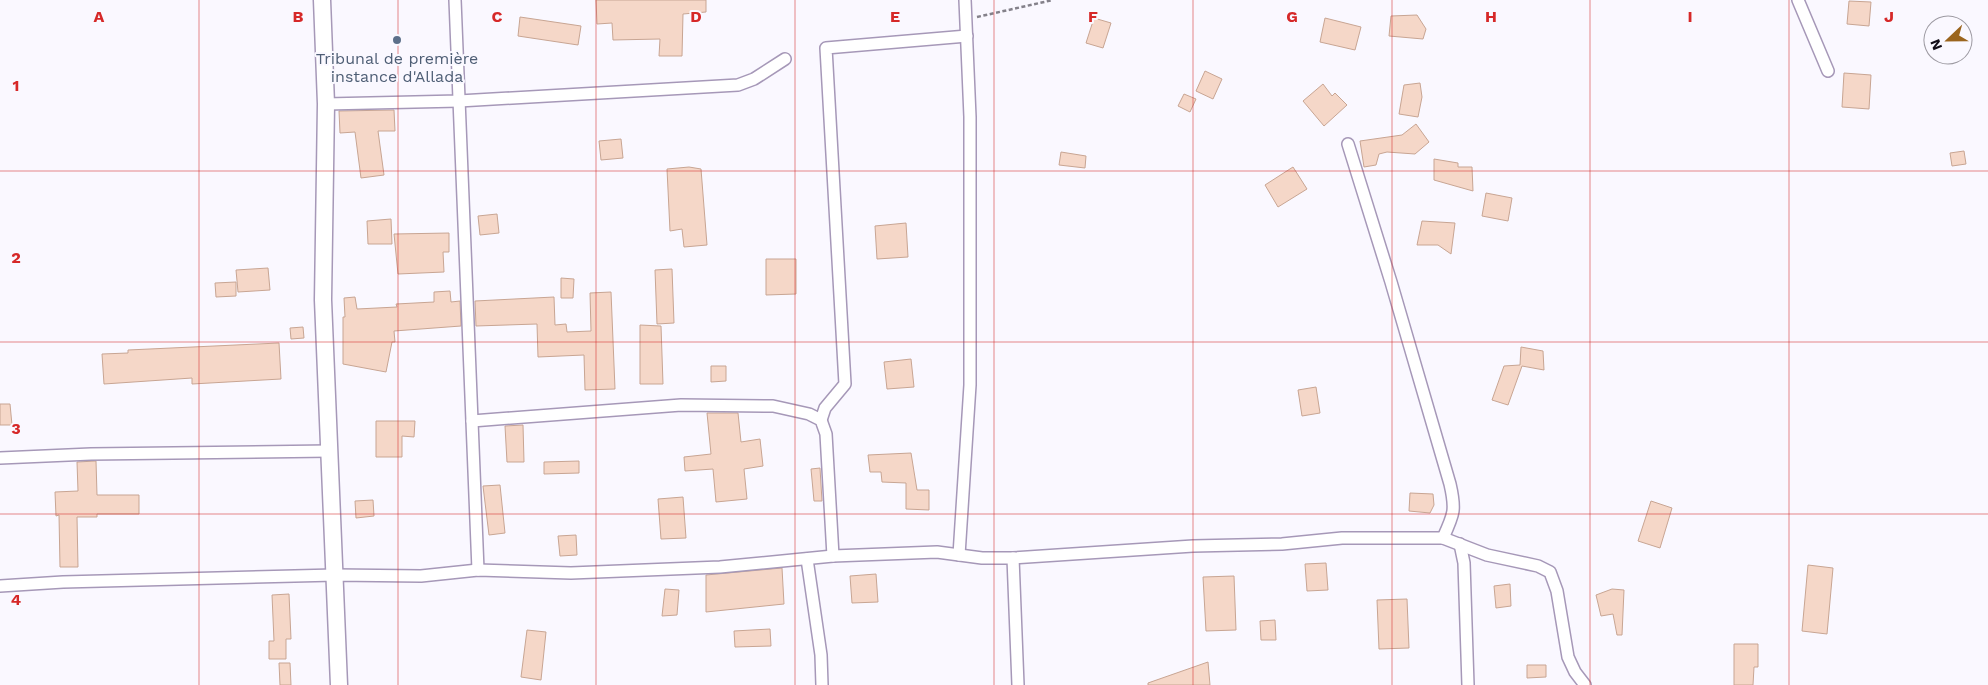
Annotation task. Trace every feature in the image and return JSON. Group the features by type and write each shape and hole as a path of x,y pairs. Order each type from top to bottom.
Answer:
{"main road":[{"path":"322,0 326,104 323,300 336,575 339,685"}],"street":[{"path":"455,0 478,570"},
{"path":"958,555 970,385 970,117 965,0"},
{"path":"1798,0 1828,71"},
{"path":"833,556 826,434 821,420 825,408 845,384 826,48 967,36"},
{"path":"326,104 459,101 738,85 754,79 784,59"},
{"path":"1348,144 1391,282 1450,484 1455,507 1442,538"},
{"path":"472,421 681,405 773,406 809,414 821,420"},
{"path":"0,458 91,454 330,451"},
{"path":"0,586 63,582 336,575 421,576 478,570 571,574 720,567 833,556 937,552 982,558 1013,558 1193,546 1282,544 1342,538 1442,538 1487,555 1538,566 1550,572 1557,591 1568,657 1575,672 1585,685"},
{"path":"1460,544 1464,563 1468,685"},
{"path":"1013,558 1018,685"},
{"path":"807,559 821,655 822,685"}],"path":[{"path":"966,20 1053,0"}],"building":[{"path":"596,0 706,0 706,12 683,14 682,56 659,56 660,39 613,40 612,23 597,24"},
{"path":"1849,1 1871,2 1869,26 1847,24"},
{"path":"1417,15 1426,29 1423,39 1389,36 1391,16"},
{"path":"520,17 581,26 578,45 518,36"},
{"path":"1094,18 1111,23 1103,48 1086,43"},
{"path":"1325,18 1361,27 1355,50 1320,42"},
{"path":"1205,71 1222,79 1213,99 1196,91"},
{"path":"1844,73 1871,75 1869,109 1842,107"},
{"path":"1420,83 1422,97 1418,117 1399,114 1404,85"},
{"path":"1323,84 1332,96 1335,93 1347,105 1324,126 1303,101"},
{"path":"1184,94 1196,99 1190,112 1178,106"},
{"path":"394,110 395,131 378,131 384,175 361,178 355,132 340,133 339,111"},
{"path":"1416,124 1429,142 1415,154 1387,152 1379,154 1376,165 1364,167 1360,141 1402,135"},
{"path":"621,139 623,158 601,160 599,141"},
{"path":"1964,151 1966,164 1952,166 1950,153"},
{"path":"1061,152 1086,156 1085,168 1059,165"},
{"path":"1434,159 1458,163 1458,167 1472,167 1473,191 1434,180"},
{"path":"689,167 701,169 707,245 684,247 682,229 670,231 667,169"},
{"path":"1293,167 1307,189 1278,207 1265,185"},
{"path":"1486,193 1512,198 1508,221 1482,216"},
{"path":"497,214 499,233 480,235 478,216"},
{"path":"391,219 392,244 368,244 367,221"},
{"path":"1422,221 1455,223 1451,254 1438,245 1417,245"},
{"path":"906,223 908,257 877,259 875,226"},
{"path":"449,233 449,252 443,252 444,272 398,274 394,234"},
{"path":"766,259 796,259 796,294 766,295"},
{"path":"268,268 270,290 238,292 236,270"},
{"path":"672,269 674,323 657,324 655,270"},
{"path":"561,278 574,279 573,298 561,298"},
{"path":"236,282 236,296 216,297 215,283"},
{"path":"450,291 451,302 460,301 461,326 394,331 395,342 392,342 386,372 343,364 344,298 355,297 357,309 397,307 396,304 434,302 434,292"},
{"path":"611,292 615,389 585,390 584,355 538,357 537,324 476,326 475,301 554,297 555,325 566,324 567,332 591,331 590,293"},
{"path":"640,325 661,326 663,384 640,384"},
{"path":"303,327 304,338 291,339 290,328"},
{"path":"279,343 281,379 192,384 192,378 104,384 102,354 128,353 128,350"},
{"path":"1521,347 1543,351 1544,370 1522,366 1508,405 1492,400 1504,366 1520,365"},
{"path":"911,359 914,387 887,389 884,362"},
{"path":"711,366 726,366 726,381 711,382"},
{"path":"1316,387 1320,413 1302,416 1298,390"},
{"path":"0,404 10,404 12,425 0,425"},
{"path":"707,413 738,413 741,442 760,439 763,466 744,469 747,499 716,502 713,469 685,471 684,457 711,454"},
{"path":"376,421 415,421 414,437 402,436 402,457 376,457"},
{"path":"523,425 524,462 507,462 505,426"},
{"path":"911,453 917,490 929,490 929,510 906,509 906,483 882,482 881,472 870,472 868,455"},
{"path":"96,461 97,495 139,495 139,514 97,514 97,517 77,517 78,567 60,567 59,515 56,516 55,492 78,491 77,462"},
{"path":"579,461 579,473 544,474 544,462"},
{"path":"820,468 822,501 814,501 811,469"},
{"path":"500,485 505,533 489,535 483,486"},
{"path":"1410,493 1433,494 1434,505 1430,513 1409,511"},
{"path":"683,497 686,538 661,539 658,499"},
{"path":"373,500 374,516 356,518 355,501"},
{"path":"1651,501 1672,508 1660,548 1638,541"},
{"path":"576,535 577,555 560,556 558,536"},
{"path":"1326,563 1328,590 1307,591 1305,564"},
{"path":"1808,565 1833,568 1827,634 1802,631"},
{"path":"782,568 784,604 706,612 706,575"},
{"path":"876,574 878,602 852,603 850,576"},
{"path":"1234,576 1236,630 1206,631 1203,577"},
{"path":"1510,584 1511,606 1496,608 1494,586"},
{"path":"665,589 679,590 677,615 662,616"},
{"path":"1612,589 1624,590 1622,635 1617,635 1613,614 1601,616 1596,595"},
{"path":"289,594 291,639 286,639 286,659 269,659 269,641 274,641 272,595"},
{"path":"1407,599 1409,648 1379,649 1377,600"},
{"path":"1275,620 1276,640 1261,640 1260,621"},
{"path":"770,629 771,646 735,647 734,631"},
{"path":"527,630 546,632 541,680 521,677"},
{"path":"1734,644 1758,644 1758,667 1754,667 1753,685 1734,685"},
{"path":"1208,662 1210,685 1148,685 1148,683"},
{"path":"279,663 290,663 291,685 280,685"},
{"path":"1527,665 1546,665 1546,677 1527,678"}],"place":[{"name":"Tribunal de première instance d'Allada","path":"397,40"}]}
